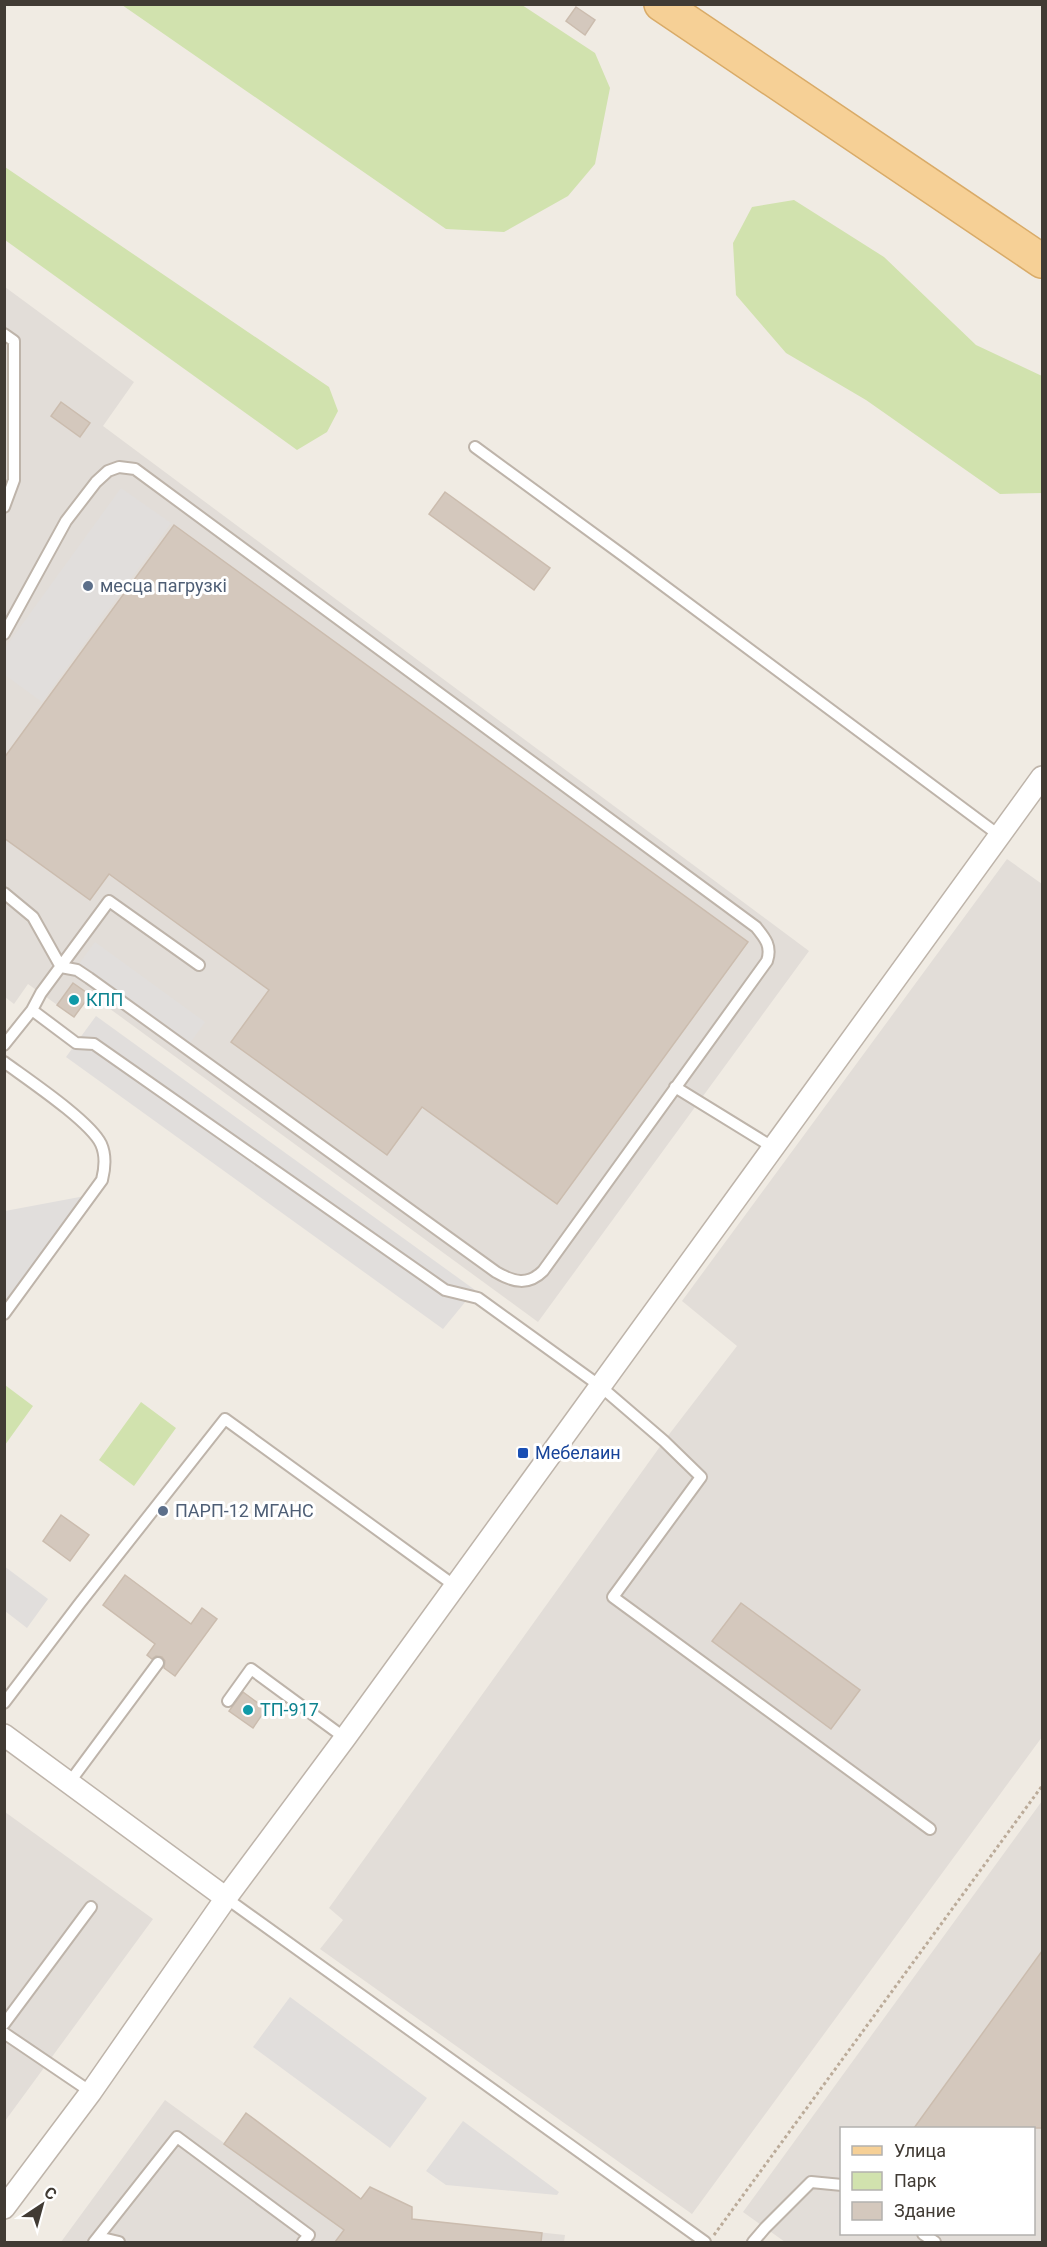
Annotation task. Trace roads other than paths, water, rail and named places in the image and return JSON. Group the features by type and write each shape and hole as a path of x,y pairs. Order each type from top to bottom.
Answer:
{"main road":[{"path":"661,4 1042,261"}],"street":[{"path":"4,2208 91,2092 226,1898 345,1738 1042,777"},
{"path":"4,1735 226,1898"}],"lane":[{"path":"4,334 14,341 14,480 4,507"},
{"path":"4,382 14,370"},
{"path":"475,447 1000,836"},
{"path":"4,634 66,521 96,482 108,471 119,467 135,469 756,927 769,944 770,953 767,961 543,1271 537,1277 520,1282 508,1279 496,1272 89,978 77,970 61,967"},
{"path":"4,893 33,917 61,967"},
{"path":"4,1045 32,1010 41,993 109,900 199,965"},
{"path":"32,1010 76,1043 94,1044 445,1290 478,1298 600,1386 664,1441 701,1477 613,1597 930,1829"},
{"path":"4,1062 94,1132 101,1145 105,1162 102,1180 4,1314"},
{"path":"675,1087 774,1148"},
{"path":"4,1703 225,1419 455,1586"},
{"path":"69,1783 158,1663"},
{"path":"228,1701 251,1669 345,1738"},
{"path":"226,1898 707,2242"},
{"path":"4,2024 91,1907"},
{"path":"4,2033 91,2092"},
{"path":"96,2240 177,2137 309,2235 303,2242"},
{"path":"753,2242 811,2182 840,2185"},
{"path":"96,2240 119,2242"}],"place":[{"name":"месца пагрузкі","path":"88,586"},
{"name":"КПП","path":"74,1000"},
{"name":"Мебелаин","path":"523,1453"},
{"name":"ПАРП-12 МГАНС","path":"163,1511"},
{"name":"ТП-917","path":"248,1710"}]}
